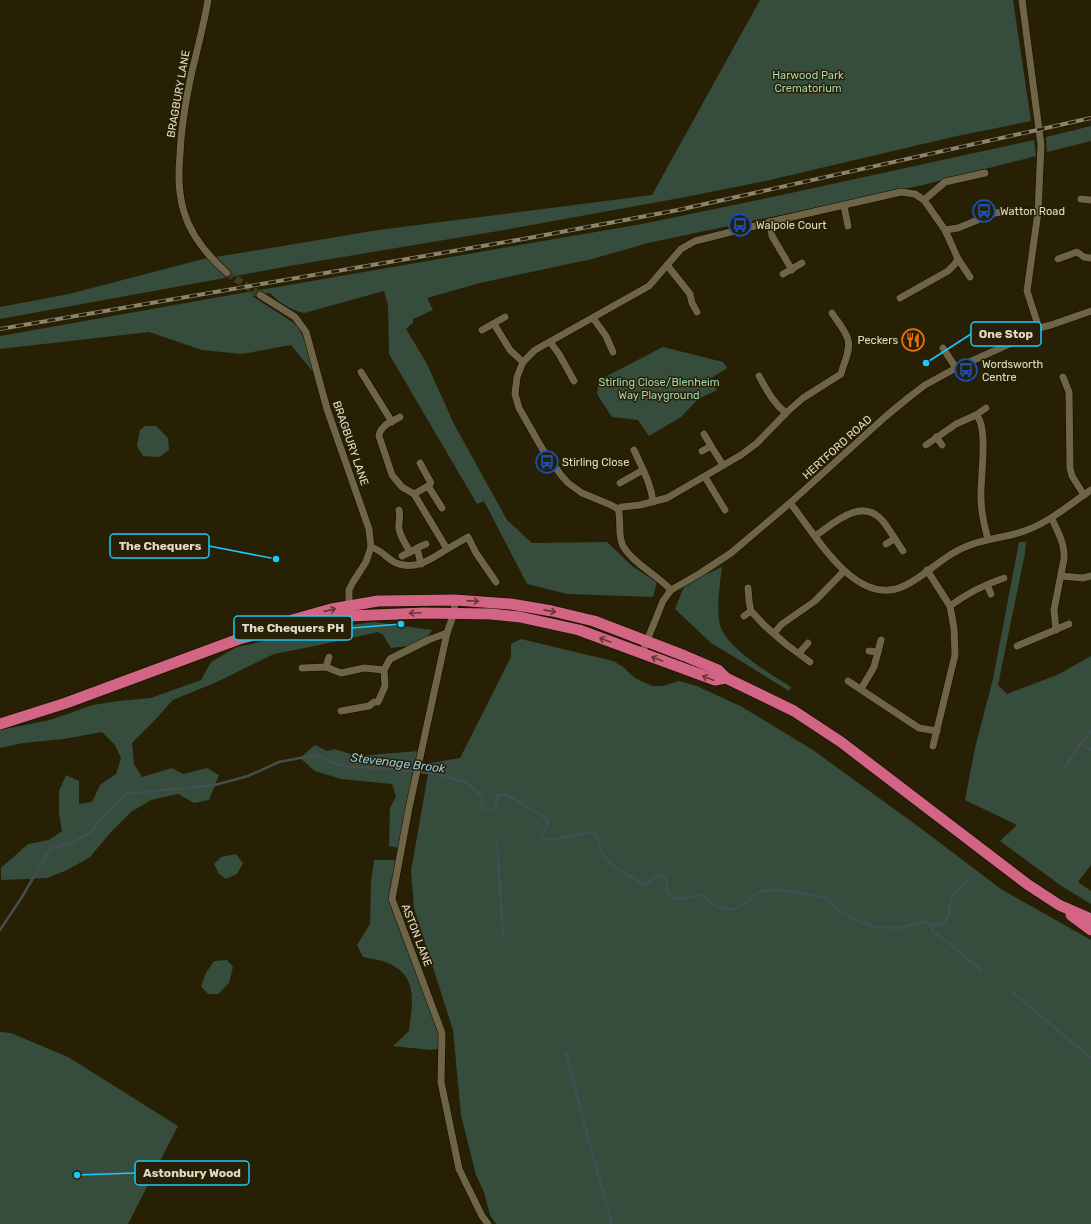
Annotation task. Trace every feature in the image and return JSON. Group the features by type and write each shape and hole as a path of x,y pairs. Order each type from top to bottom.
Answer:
{"highway":[{"path":"349,611 378,602 455,600 511,604 552,611 594,621 718,670 726,678 794,711 841,742 1027,884 1060,905 1091,930"},
{"path":"0,724 66,703 239,639 280,628 292,620 331,609 349,611 491,614 520,617 579,630 715,680 726,678"},
{"path":"1060,905 1091,920"}],"street":[{"name":"BRAGBURY LANE","path":"208,0 181,131 178,174 179,195 184,214 196,238 206,252 227,273"},
{"path":"1022,0 1042,146 1038,212 1027,291 1038,328"},
{"path":"924,200 945,182 985,173"},
{"path":"671,590 665,583 634,558 623,546 619,531 618,509 611,504 601,502 575,489 560,475 519,408 516,400 516,377 523,362 535,350 649,286 682,249 695,242 770,222 901,192 915,194 924,200 945,230 958,259 970,277"},
{"path":"1081,200 1091,200"},
{"path":"844,206 845,220 848,226"},
{"path":"945,230 958,228 994,213 1011,211 1038,212"},
{"path":"770,222 772,236 792,270"},
{"path":"1058,259 1077,252 1084,257 1091,258"},
{"path":"900,298 948,271 958,259"},
{"path":"783,274 802,263"},
{"path":"667,265 690,294 692,303 697,312"},
{"name":"BRAGBURY LANE","path":"260,295 295,316 306,332 327,410 369,529 371,547 366,562 352,582 349,590 349,611"},
{"name":"HERTFORD ROAD","path":"642,653 663,601 671,590 731,553 790,503 908,398 942,375 1034,333 1038,328 1091,311"},
{"path":"618,509 667,498 705,476 757,443 786,413 814,390 841,374 849,342 832,313"},
{"path":"482,330 505,316"},
{"path":"593,318 609,333 612,352"},
{"path":"494,324 510,350 523,362"},
{"path":"550,342 559,354 574,381"},
{"path":"943,348 956,368"},
{"path":"361,372 392,422"},
{"path":"759,376 773,400 779,408 786,413"},
{"path":"1063,377 1069,392 1070,468 1072,476 1084,495"},
{"path":"926,445 956,424 976,415 986,408"},
{"path":"976,415 980,418 983,435 981,510 988,539"},
{"path":"400,417 380,431 380,441 389,468 394,479 402,487 414,494 447,549"},
{"path":"704,434 723,465"},
{"path":"936,437 942,445"},
{"path":"702,451 710,446"},
{"path":"634,450 650,484 653,502"},
{"path":"414,494 431,483 420,463"},
{"path":"620,483 643,470"},
{"path":"705,476 720,494 725,510"},
{"path":"428,486 442,508"},
{"path":"790,503 833,560 844,571 867,587 885,590 902,587 964,547 988,539 1027,530 1052,518 1091,490"},
{"path":"398,510 401,517 398,523 399,530 421,564"},
{"path":"816,536 852,512 862,510 875,514 882,521 902,551"},
{"path":"1052,518 1064,547 1064,559 1054,610 1056,630"},
{"path":"371,547 377,549 400,564 421,564 431,560 468,537 476,553 496,582"},
{"path":"886,544 894,539"},
{"path":"402,556 426,544"},
{"path":"927,570 950,606 954,628 955,655 933,746"},
{"path":"774,633 782,624 815,601 844,571"},
{"path":"1061,576 1083,578 1091,576"},
{"path":"950,606 987,585 1004,578"},
{"path":"987,585 991,594"},
{"path":"748,588 751,611 765,626 810,662"},
{"name":"ASTON LANE","path":"455,600 454,613 447,633 408,808 392,898 442,1033 441,1082 459,1169 482,1216 488,1224"},
{"path":"744,616 751,611"},
{"path":"1017,646 1069,624"},
{"path":"341,711 369,706 374,702 378,702 385,686 384,670 390,659 428,640 447,633"},
{"path":"861,689 874,667 881,640"},
{"path":"799,653 808,643"},
{"path":"869,651 878,652"},
{"path":"326,666 329,658"},
{"path":"302,668 326,666 341,673 364,668 384,670"},
{"path":"848,681 919,728 937,731"}],"green space":[{"name":"Harwood Park Crematorium","path":"760,0 1013,0 1031,121 957,136 770,180 680,198 504,230 295,265 0,319 0,307 69,294 207,258 223,274 231,272 216,257 378,230 652,195"},
{"path":"1091,126 1091,141 1047,152 1046,137"},
{"path":"1034,140 1036,156 923,185 648,243 592,259 480,283 427,298 433,310 413,319 413,323 406,329 426,362 454,424 507,520 532,543 607,542 632,566 657,582 653,597 567,594 527,584 484,501 477,504 389,354 388,305 384,291 304,313 286,306 270,293 252,296 294,323 305,340 314,373 291,345 242,354 202,350 149,332 0,349 0,336 642,224"},
{"name":"Stirling Close/Blenheim Way Playground","path":"663,347 723,362 727,368 710,379 717,390 698,399 681,417 649,436 638,420 612,417 597,394 599,380"},
{"path":"145,426 156,426 168,438 169,450 159,457 143,456 137,446 140,430"},
{"path":"1019,542 1026,542 1025,553 998,685 1007,694 1057,675 1091,656 1091,865 1078,882 1091,891 1091,904 1060,885 1000,841 1017,825 965,800 975,748 993,679"},
{"path":"722,567 718,611 720,625 724,634 740,652 791,687 789,691 711,643 675,609 685,584"},
{"path":"374,622 432,630 426,640 415,645 391,648 383,635 378,632 274,654 219,681 173,700 132,743 134,764 142,777 172,768 183,774 207,768 219,775 209,800 194,803 178,794 151,800 131,812 112,831 89,858 65,871 47,878 1,880 1,868 28,844 49,840 62,831 59,813 59,791 66,775 79,781 79,804 92,802 100,785 116,774 121,758 115,745 102,732 64,739 23,743 0,748 0,730 50,720 93,705 151,698 201,680 211,662 237,647 325,628"},
{"path":"521,639 613,661 622,666 635,678 652,686 663,686 679,681 697,686 742,707 813,750 1001,889 1091,940 1091,1224 496,1224 490,1215 484,1192 476,1175 461,1115 453,1030 414,908 411,871 430,763 460,758 511,657 511,644"},
{"path":"315,745 327,751 335,749 356,756 419,751 399,848 389,846 390,808 396,796 392,784 341,779 315,771 300,758"},
{"path":"236,854 243,863 237,874 226,879 219,874 214,864 221,857"},
{"path":"374,860 395,860 390,898 440,1035 440,1049 430,1050 393,1046 409,1031 412,1002 410,984 406,976 390,964 363,957 357,945 370,924 371,882"},
{"path":"227,960 233,967 229,983 218,994 208,994 201,986 206,973 214,961"},
{"path":"0,1032 11,1033 68,1057 178,1126 128,1224 0,1224"}],"waterway":[{"name":"Stevenage Brook","path":"1064,769 1080,744 1091,731"},
{"path":"1080,744 1091,750"},
{"name":"Stevenage Brook","path":"0,930 22,897 50,849 71,843 91,832 107,812 126,794 215,785 248,776 279,762 316,755 347,767 378,768 438,774 467,783 482,796 481,806 491,811 496,804 497,795 505,794 538,813 549,822 541,837 551,840 593,832 597,838 602,853 610,863 627,875 645,885 659,874 666,879 667,890 673,898 683,899 701,894 709,901 724,909 737,908 751,899 759,891 779,890 825,898 837,909 854,919 874,927 900,928 924,922 933,925 943,924 950,914 949,905 952,897 969,879"},
{"path":"497,842 503,936"},
{"path":"933,925 932,931 944,939 981,970"},
{"path":"1011,991 1091,1058"},
{"path":"566,1053 612,1224"}],"tunnel":[{"path":"227,273 260,295"}],"railway":[{"path":"0,329 529,238 678,210 1091,118"}],"place":[{"name":"Watton Road","path":"984,211"},
{"name":"Walpole Court","path":"740,225"},
{"name":"Peckers","path":"913,340"},
{"name":"One Stop","path":"926,363"},
{"name":"Wordsworth Centre","path":"966,370"},
{"name":"Stirling Close","path":"547,462"},
{"name":"The Chequers","path":"276,559"},
{"name":"The Chequers PH","path":"401,624"},
{"name":"Astonbury Wood","path":"77,1175"}]}
